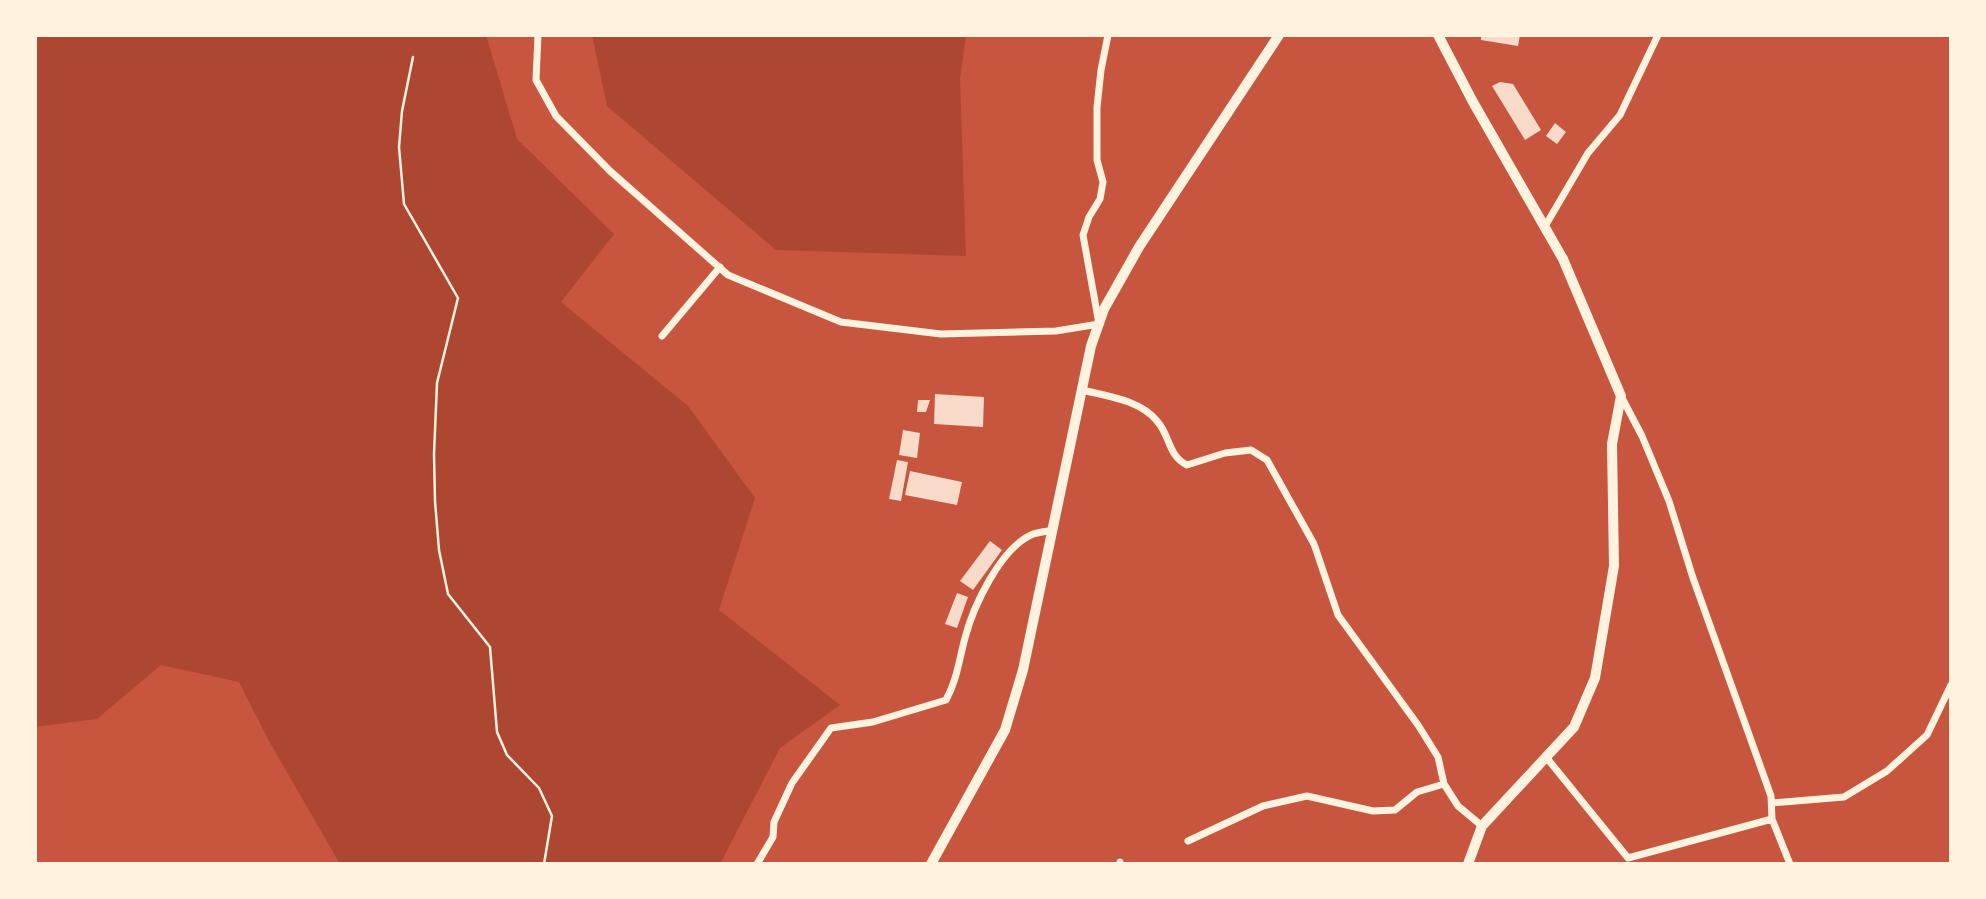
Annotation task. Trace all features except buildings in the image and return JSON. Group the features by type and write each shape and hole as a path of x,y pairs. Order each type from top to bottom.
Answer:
{"street":[{"path":"538,35 536,80 556,116 610,171 728,275 841,322 941,334 1056,331 1099,324"},
{"path":"1099,324 1083,235 1089,217 1100,199 1103,182 1097,160 1097,107 1108,35"},
{"path":"931,864 1005,730 1023,670 1091,346 1104,309 1139,247 1279,35"},
{"path":"1438,35 1563,259 1621,396 1642,436 1669,501 1693,578 1772,803 1772,819 1790,864"},
{"path":"1544,228 1588,153 1620,115 1658,35"},
{"path":"662,336 720,267"},
{"path":"1082,390 1119,399 1146,410 1159,422 1177,460 1187,465 1225,453 1251,450 1266,460 1314,544 1338,615 1418,725 1438,757 1444,784 1458,806 1482,826"},
{"path":"1468,864 1482,826 1574,727 1595,678 1614,566 1612,444 1621,396"},
{"path":"757,864 773,837 774,822 792,783 831,728 873,722 946,700 955,684 965,636 983,590 1012,549 1031,535 1052,530"},
{"path":"1772,803 1844,797 1887,771 1927,735 1951,685"},
{"path":"1546,757 1629,858 1772,819"},
{"path":"1188,841 1263,806 1307,796 1373,811 1395,810 1417,792 1444,784"}],"path":[{"path":"413,57 402,111 399,147 404,204 458,298 438,383 434,454 439,550 448,594 490,647 497,732 507,755 539,788 552,816 544,864"}],"shaded area":[{"path":"35,35 486,35 517,139 614,234 561,302 688,406 755,498 719,610 840,705 780,748 720,864 340,864 269,741 239,682 161,665 97,719 35,727"},
{"path":"592,35 966,35 960,79 966,256 776,250 607,106"}]}
